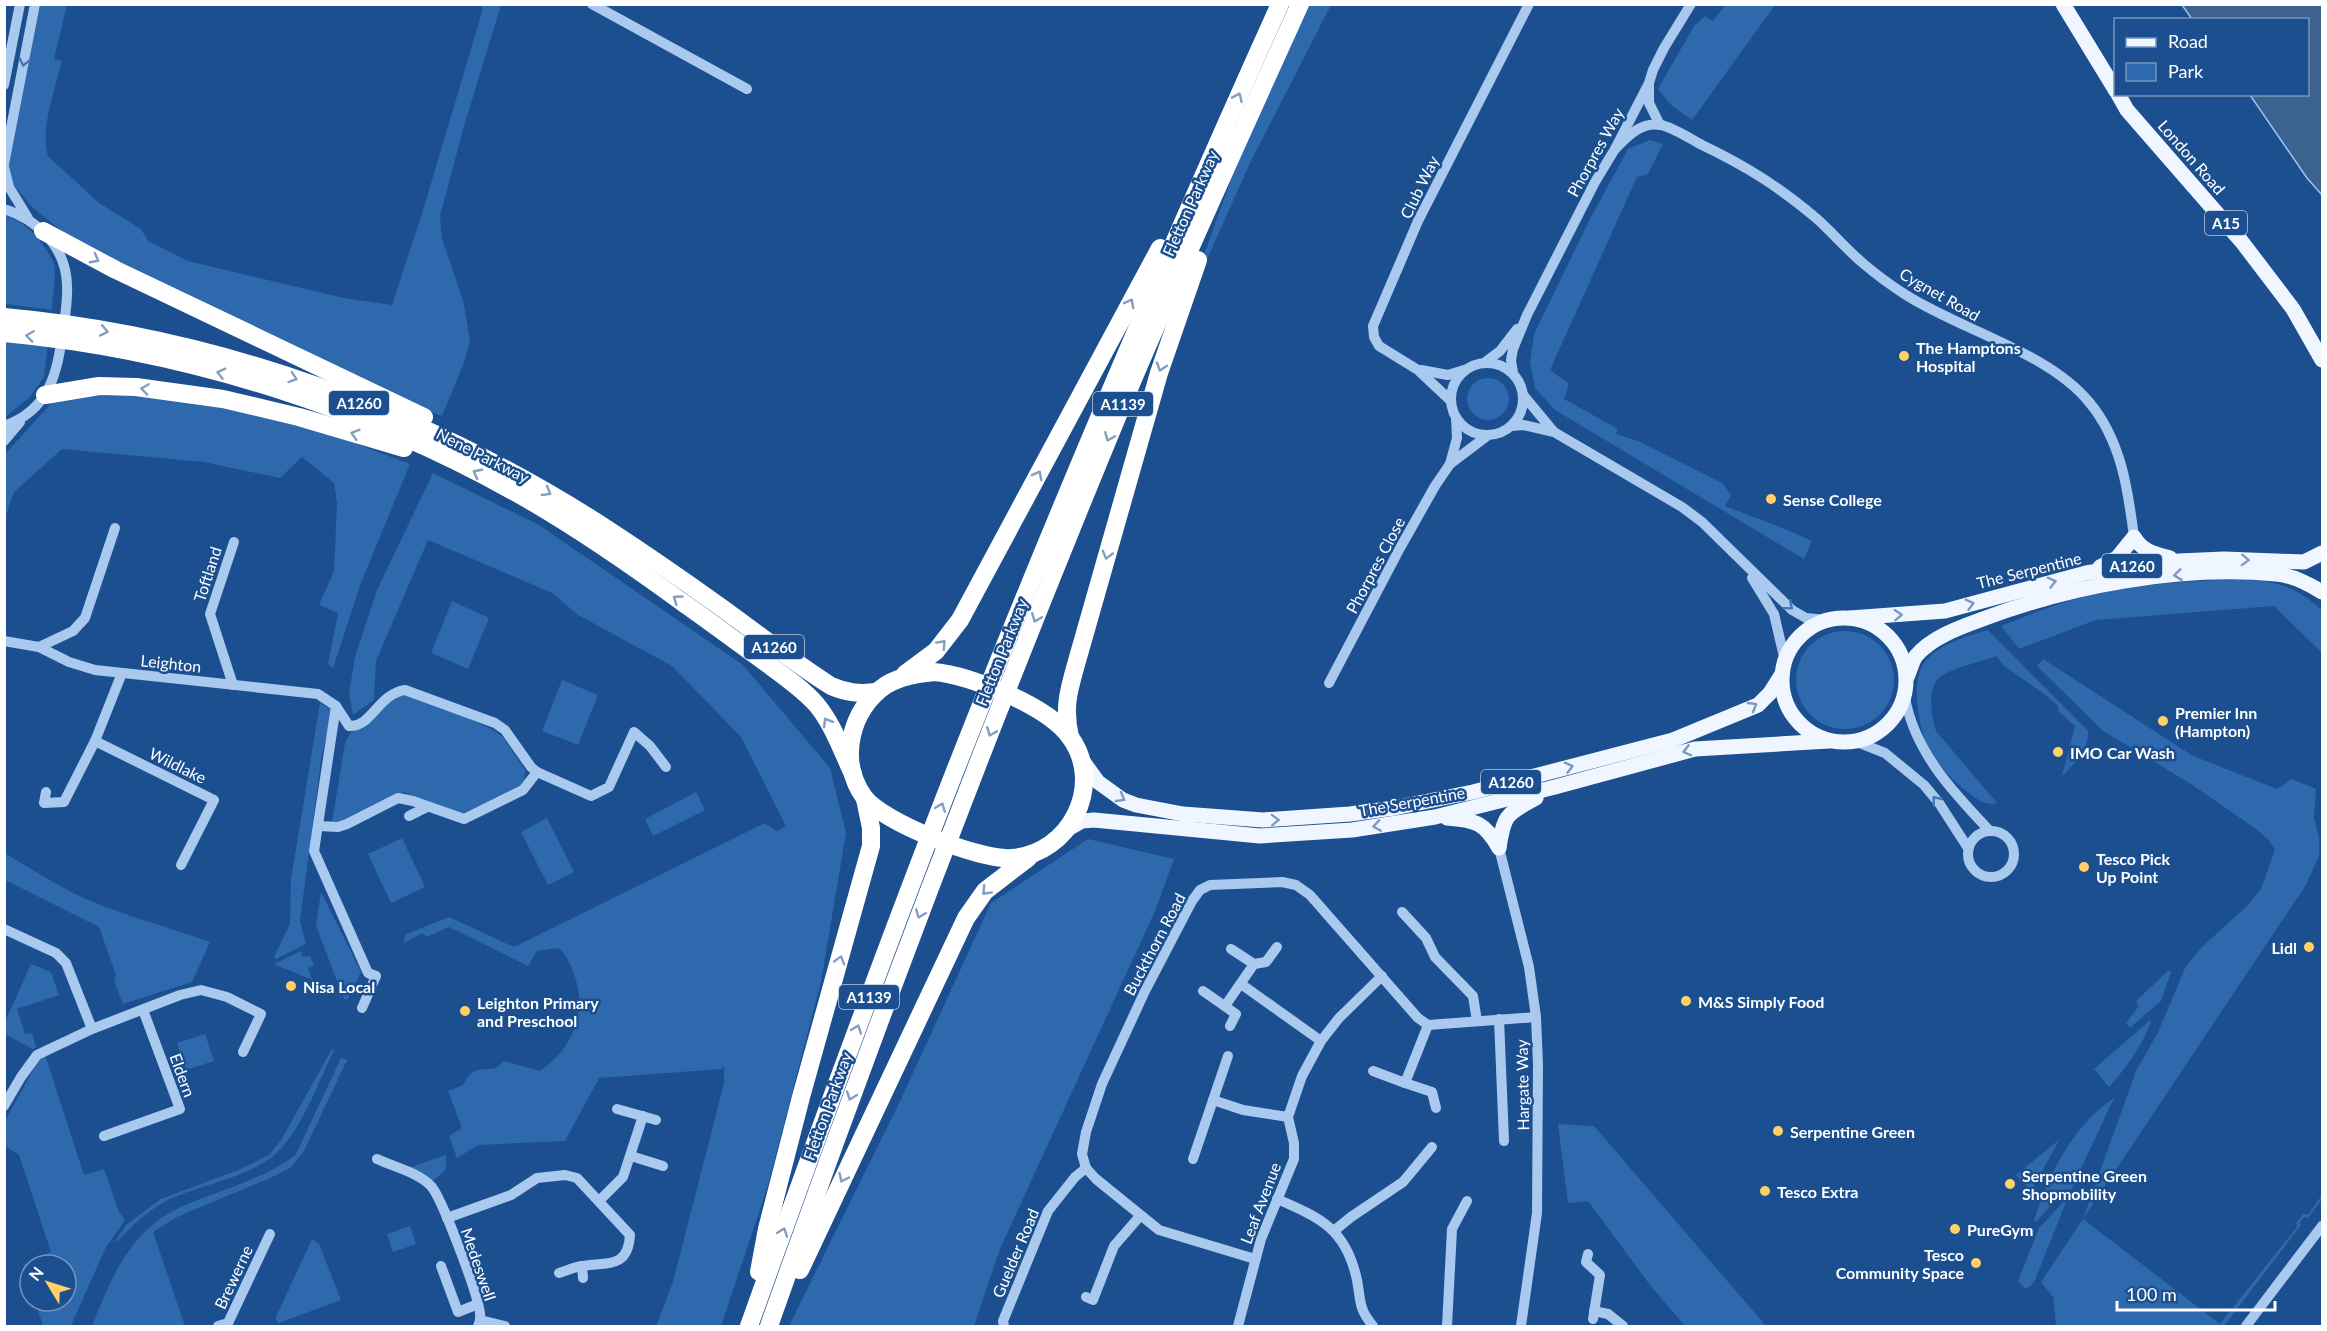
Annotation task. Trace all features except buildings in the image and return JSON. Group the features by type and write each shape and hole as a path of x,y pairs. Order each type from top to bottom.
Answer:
{"highway":[{"name":"Fletton Parkway","path":"749,1326 952,777 1111,390 1281,4"},
{"name":"Fletton Parkway","path":"771,1326 884,1009 970,783 1121,407 1300,4"},
{"path":"749,1326 767,1229 871,846 870,820 864,797 853,774 850,759 853,729 863,709 878,692 936,651 960,620 1225,127"},
{"path":"771,1326 966,918 985,891 1032,855 1052,844 1068,829 1080,807 1084,787 1080,757 1066,720 1066,702 1159,373 1242,134"},
{"path":"37,225 116,270 461,436 491,452 521,477"},
{"name":"Nene Parkway","path":"4,317 87,327 180,346 249,364 307,383 425,429 521,477 613,534 831,686 861,694 878,692"},
{"name":"Nene Parkway","path":"4,333 96,345 175,361 245,380 345,414 453,460 533,503 585,535 782,674 817,705 829,724 853,774"},
{"path":"45,395 99,386 136,387 223,399 299,417 393,446 453,460"},
{"path":"896,680 915,674 949,674 963,677 1042,711 1071,737"},
{"path":"864,797 872,807 885,816 986,856 1009,859 1032,855"}],"main road":[{"name":"London Road","path":"2063,4 2114,88"},
{"name":"London Road","path":"2119,96 2127,110 2242,242 2293,309 2322,360"},
{"path":"2086,573 2117,558 2134,537 2142,548 2149,552 2178,561"},
{"name":"The Serpentine","path":"1850,618 1945,611 2086,573 2178,561 2224,559 2304,561 2322,553"},
{"name":"The Serpentine","path":"1907,677 1916,657 1941,637 1956,629 2004,611 2090,586 2202,572 2267,573 2296,579 2322,592"},
{"path":"1850,618 1875,626 1895,644 1904,659 1907,677 1905,697 1898,713 1887,726 1873,736 1857,742 1829,741 1813,734 1799,723 1789,709 1783,692 1784,668 1790,650 1806,631 1827,620 1850,618"},
{"name":"The Serpentine","path":"1214,824 1350,814 1394,808 1473,792 1673,740 1758,705 1770,693 1784,668"},
{"name":"The Serpentine","path":"1068,829 1082,821 1094,820 1181,821 1214,824 1260,836 1352,830 1435,817 1695,749 1829,741"},
{"name":"The Serpentine","path":"1080,757 1098,782 1123,800 1181,821"},
{"path":"1499,848 1504,822 1509,813 1554,787"},
{"path":"1435,817 1467,819 1483,825 1499,848"}],"street":[{"path":"4,85 20,4"},
{"path":"4,441 45,395 58,364 67,298 67,283 62,262 53,242 37,225 9,187 4,165 35,4"},
{"path":"592,4 747,89"},
{"name":"Club Way","path":"1450,401 1418,370 1379,346 1374,337 1373,326 1418,221 1529,4"},
{"name":"Phorpres Way","path":"1513,373 1511,360 1513,349 1527,315 1649,83 1653,70 1691,4"},
{"path":"1595,182 1602,160 1633,100 1653,70"},
{"path":"1615,149 1641,127 1660,125 1648,103 1649,83"},
{"name":"Cygnet Road","path":"1660,125 1746,166 1785,192 1865,265 1906,295 1964,327 2038,361 2071,382 2105,423 2118,451 2130,503 2134,537"},
{"path":"4,209 37,225"},
{"name":"Phorpres Way","path":"1484,363 1500,351 1527,315"},
{"path":"1484,363 1495,363 1513,373 1522,387 1524,396 1523,407 1512,426 1496,435 1486,436 1469,430 1456,418 1450,401 1452,389 1465,370 1484,363"},
{"name":"Club Way","path":"1418,370 1448,375 1465,370"},
{"path":"1524,396 1554,432"},
{"path":"4,426 26,415"},
{"name":"Phorpres Close","path":"1450,464 1457,438 1456,418"},
{"path":"1512,426 1523,425 1554,432 1682,507 1702,522 1792,610 1806,618 1827,620"},
{"name":"Phorpres Close","path":"1329,683 1435,486 1450,464 1486,436"},
{"path":"39,647 73,631 85,618 115,528"},
{"name":"Toftland","path":"233,685 210,614 234,542"},
{"path":"1732,552 1760,588 1774,614 1784,668"},
{"name":"Leighton","path":"4,641 39,647 69,662 95,670 318,694 336,706 352,727 362,724 393,692 405,690 495,723 505,730 537,772 591,796 609,787 634,732 650,746 666,767"},
{"path":"46,792 44,803 64,802 95,741 122,673"},
{"path":"1905,697 1908,715 1928,757 1989,830"},
{"path":"336,706 314,851 368,973 376,976 362,1008"},
{"name":"Wildlake","path":"95,741 214,800 181,866"},
{"path":"1857,742 1885,753 1924,785 1940,803 1968,848 1969,862 1977,873 1993,877 2006,872 2013,861 2014,847 2003,833 1989,830 1976,836 1968,848"},
{"path":"318,826 339,827 398,798 464,819 523,790 537,772"},
{"path":"409,816 427,807"},
{"name":"Hargate Way","path":"1499,848 1529,968 1536,1017 1537,1213 1520,1326"},
{"name":"Buckthorn Road","path":"1086,1168 1082,1154 1086,1132 1102,1084 1145,991 1192,901 1200,890 1210,885 1282,882 1296,885 1310,895 1418,1018 1428,1025"},
{"path":"1402,912 1426,938 1436,957 1473,996 1477,1021"},
{"path":"4,929 56,953 66,963 92,1029"},
{"path":"1231,949 1254,964 1266,962 1276,947"},
{"path":"1225,1006 1254,964"},
{"path":"1213,1100 1243,1110 1288,1118 1302,1076 1321,1041 1339,1018 1382,976"},
{"path":"1240,984 1321,1041"},
{"path":"4,1106 37,1055 92,1029 180,995 201,990 227,997 261,1014 243,1052"},
{"path":"1203,991 1236,1014 1230,1026"},
{"name":"Eldern","path":"104,1136 180,1109 143,1010"},
{"path":"1405,1083 1428,1025 1536,1017"},
{"path":"1499,1019 1504,1141"},
{"path":"1193,1159 1228,1056"},
{"path":"1373,1071 1432,1092 1437,1108"},
{"path":"617,1109 656,1120"},
{"path":"599,1201 623,1177 643,1116"},
{"name":"Leaf Avenue","path":"1238,1326 1255,1259 1294,1159 1294,1143 1288,1118"},
{"path":"1335,1230 1403,1182 1432,1147"},
{"path":"631,1156 663,1166"},
{"name":"Medeswell","path":"376,1159 417,1176 433,1189 447,1218 478,1304 479,1323 505,1326"},
{"path":"1086,1168 1159,1230 1255,1259"},
{"name":"Guelder Road","path":"1005,1326 1003,1321 1048,1211 1075,1177 1086,1168"},
{"name":"Medeswell","path":"447,1218 511,1196 537,1178 565,1175 577,1178 630,1235 629,1247 621,1259 610,1264 582,1266 559,1273"},
{"path":"1277,1199 1311,1213 1335,1230 1353,1265 1362,1313 1373,1326"},
{"path":"1447,1326 1452,1229 1467,1201"},
{"path":"1086,1297 1093,1300 1114,1246 1140,1216"},
{"path":"2246,1326 2321,1230"},
{"name":"Brewerne","path":"218,1326 228,1323 270,1234"},
{"path":"1588,1254 1586,1262 1600,1275 1594,1315 1608,1314 1623,1326"},
{"path":"441,1266 458,1311 478,1304"},
{"path":"582,1266 583,1278"}],"green space":[{"path":"1726,4 1775,5 1692,120 1671,105 1658,89 1694,26 1705,16 1713,21"},
{"path":"40,5 67,5 54,59 62,61 47,122 48,156 99,203 141,229 148,241 188,261 344,298 392,305 424,207 482,12 482,5 501,5 464,126 440,216 442,239 463,300 470,341 464,363 442,416 380,392 81,246 33,208 12,183 8,165"},
{"path":"1306,5 1331,5 1251,161 1185,308 1238,160"},
{"path":"1650,140 1663,144 1648,174 1637,177 1550,370 1569,384 1564,399 1618,429 1616,434 1638,441 1722,483 1731,495 1725,506 1812,541 1804,559 1555,410 1535,388 1530,362 1534,334 1590,219 1628,149"},
{"path":"5,216 20,222 34,234 54,264 52,310 5,304"},
{"path":"5,341 48,345 44,377 29,398 5,417"},
{"path":"1488,378 1503,384 1509,399 1503,414 1488,420 1473,414 1467,399 1473,384"},
{"path":"145,395 288,418 410,464 361,583 333,668 328,664 338,613 319,605 334,571 337,503 334,483 302,457 280,478 204,462 62,449 14,492 5,518 5,454 57,397"},
{"path":"433,473 539,525 743,665 830,768 846,833 821,982 768,1185 721,1326 656,1326 673,1282 724,1083 724,1065 722,1069 599,1078 565,1141 478,1145 457,1158 449,1136 462,1128 448,1091 463,1085 473,1072 496,1068 504,1061 540,1071 552,1062 569,1040 575,1027 578,1014 578,986 569,962 559,948 537,951 528,966 449,927 426,937 423,933 403,943 406,934 449,917 514,947 765,823 777,831 786,826 741,737 672,666 578,615 552,593 428,540 376,661 374,700 353,715 349,693 355,657 377,590"},
{"path":"2245,579 2287,587 2322,610 2322,653 2274,606 2096,620 2019,649 2001,626 2067,602 2108,591 2167,583"},
{"path":"452,601 489,618 468,669 431,653"},
{"path":"1988,630 2088,731 2083,751 2062,776 2075,726 2043,693 2004,666 1997,656 1943,675 1934,685 1931,701 1936,731 1997,803 1992,804 1983,802 1969,793 1944,770 1931,754 1917,705 1917,682 1924,663 1930,656 1953,642"},
{"path":"1845,631 1864,635 1879,646 1890,661 1894,680 1890,699 1879,714 1864,725 1845,729 1826,725 1811,714 1800,699 1796,680 1800,661 1811,646 1826,635"},
{"path":"2043,659 2193,756 2277,789 2292,779 2316,789 2314,817 2319,838 2319,856 2306,885 2083,1219 2136,1071 2158,1032 2186,966 2203,946 2246,907 2261,889 2275,850 2268,839 2256,829 2191,784 2103,731 2037,666"},
{"path":"562,680 598,695 578,745 542,731"},
{"path":"408,693 455,712 503,737 525,770 524,780 518,789 461,814 403,792 336,824 332,822 345,743 351,732 362,729 390,699"},
{"path":"320,703 332,710 321,760 300,921 306,944 276,959 274,957 290,924 291,879"},
{"path":"696,792 705,810 653,836 645,819"},
{"path":"547,818 574,872 548,885 521,832"},
{"path":"402,838 425,887 391,903 368,854"},
{"path":"1088,839 1174,859 1155,911 1000,1249 974,1326 789,1326 901,1099 991,903"},
{"path":"4,853 84,898 210,942 192,982 123,1004 114,981 116,975 99,927 5,880"},
{"path":"321,892 361,972 348,999 344,999 316,926"},
{"path":"301,951 303,957 310,956 314,966 308,968 312,980 274,964"},
{"path":"31,964 51,972 59,995 17,1009 25,1034 32,1033 36,1047 33,1049 4,1034 5,1022"},
{"path":"2168,971 2171,972 2161,1001 2130,1028 2126,1023 2139,1006 2136,1001"},
{"path":"2149,1021 2151,1022 2138,1048 2109,1087 2094,1069"},
{"path":"205,1034 214,1061 186,1070 177,1043"},
{"path":"332,1049 334,1050 300,1121 292,1135 272,1157 237,1175 166,1201 143,1216 117,1242 116,1240 126,1225 161,1199 241,1169 269,1155 281,1140"},
{"path":"45,1055 84,1175 104,1169 119,1212 125,1220 105,1249 78,1310 78,1253 49,1253 51,1252 19,1155 5,1146 5,1121 39,1059"},
{"path":"341,1058 347,1060 304,1151 291,1167 177,1217 153,1232 185,1326 92,1326 104,1296 126,1254 136,1241 160,1219 192,1202 263,1174 296,1154"},
{"path":"2114,1098 2071,1190 2065,1189 2036,1222 2034,1221 2047,1186 2064,1152 2086,1122"},
{"path":"1558,1124 1594,1126 1766,1326 1685,1326 1650,1285 1588,1201 1568,1203"},
{"path":"2060,1139 2031,1191 2016,1175"},
{"path":"446,1155 446,1169 431,1183 408,1168"},
{"path":"2322,1195 2322,1199 2308,1218 2304,1217 2300,1222 2301,1225 2224,1326 2056,1326 2053,1297 2041,1282 2083,1219 2220,1324 2297,1227 2296,1223 2303,1214 2308,1215"},
{"path":"2068,1197 2035,1280 2025,1289 2018,1281 2039,1228"},
{"path":"410,1226 416,1244 393,1252 387,1234"},
{"path":"312,1239 319,1244 341,1300 279,1323 275,1319"},
{"path":"39,1313 77,1313 71,1326 43,1326"}],"shaded area":[{"path":"2182,5 2322,5 2322,195 2307,178 2251,96 2309,96 2309,18 2191,18"}],"place":[{"name":"The Hamptons Hospital","path":"1904,356"},
{"name":"Sense College","path":"1771,499"},
{"name":"Premier Inn (Hampton)","path":"2163,721"},
{"name":"IMO Car Wash","path":"2058,752"},
{"name":"Tesco Pick Up Point","path":"2084,867"},
{"name":"Lidl","path":"2309,947"},
{"name":"Nisa Local","path":"291,986"},
{"name":"M&S Simply Food","path":"1686,1001"},
{"name":"Leighton Primary and Preschool","path":"465,1011"},
{"name":"Serpentine Green","path":"1778,1131"},
{"name":"Serpentine Green Shopmobility","path":"2010,1184"},
{"name":"Tesco Extra","path":"1765,1191"},
{"name":"PureGym","path":"1955,1229"},
{"name":"Tesco Community Space","path":"1976,1263"}]}
